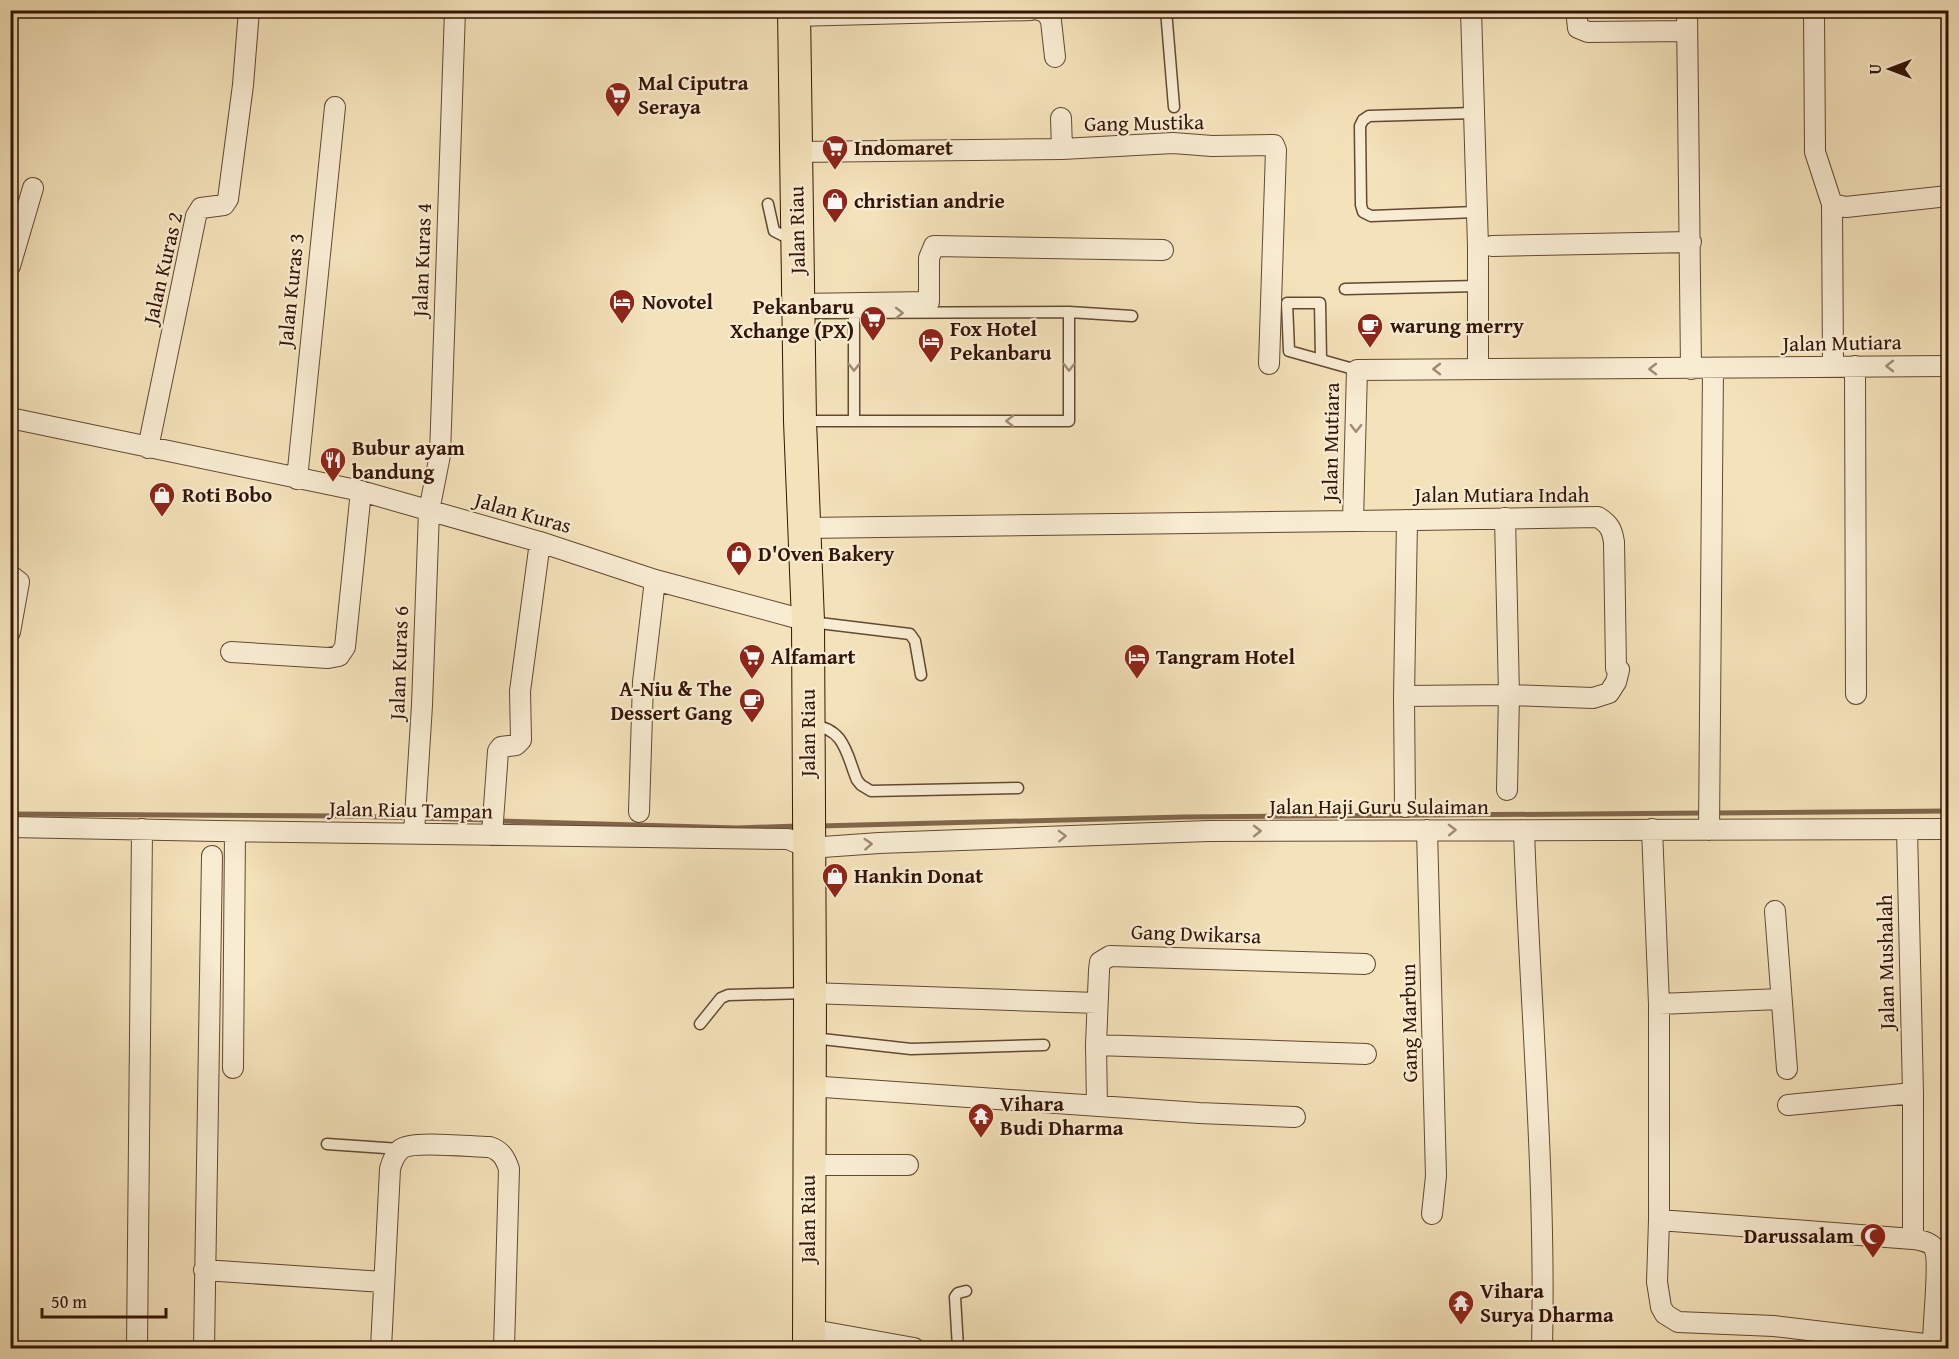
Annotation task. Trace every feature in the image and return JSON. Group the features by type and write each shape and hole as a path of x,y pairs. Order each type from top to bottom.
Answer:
{"main road":[{"name":"Jalan Riau","path":"794,13 800,421 808,621 809,1339"}],"street":[{"name":"Jalan Kuras 2","path":"147,448 196,216 201,208 224,205 228,199 249,10"},
{"name":"Jalan Kuras 4","path":"429,511 440,455 455,10"},
{"path":"794,13 1031,10"},
{"path":"1039,10 1047,13 1051,21 1055,57"},
{"path":"1471,10 1478,369"},
{"path":"1575,10 1578,28 1588,32 1688,31"},
{"path":"1687,10 1691,369"},
{"path":"1814,10 1815,152 1832,204 1833,367"},
{"name":"Jalan Kuras 3","path":"297,479 306,372 335,106"},
{"path":"1061,118 1062,148"},
{"name":"Gang Mustika","path":"795,152 1062,148 1173,143 1276,147 1269,364"},
{"path":"10,266 33,188"},
{"path":"1832,204 1845,207 1948,196"},
{"path":"1492,246 1691,242"},
{"path":"798,309 929,302 929,258 934,246 1163,250"},
{"path":"1855,366 1856,694"},
{"name":"Jalan Mutiara","path":"804,528 1353,521 1357,370 1948,366"},
{"path":"1709,830 1713,369"},
{"name":"Jalan Kuras","path":"10,418 361,491 540,542 655,580 808,621"},
{"path":"231,652 328,657 342,653 345,647 348,622 361,491"},
{"name":"Jalan Kuras 6","path":"414,825 422,705 429,511"},
{"name":"Jalan Mutiara Indah","path":"1353,521 1598,517 1608,524 1613,531 1614,542 1616,668 1619,670 1616,682 1609,693 1593,698 1509,695"},
{"path":"1505,518 1509,695 1506,790"},
{"path":"1405,807 1407,520"},
{"path":"493,826 499,748 516,745 521,740 520,691 540,542"},
{"path":"10,575 19,582 10,632"},
{"path":"639,812 643,682 655,580"},
{"path":"1404,696 1509,695"},
{"name":"Jalan Riau Tampan","path":"10,826 235,832 414,825 788,838 809,836"},
{"path":"136,1348 142,829"},
{"path":"1652,829 1659,1004 1657,1264 1658,1296 1661,1307 1665,1314 1678,1322 1774,1326 1933,1347 1936,1254 1930,1244 1913,1239 1659,1220"},
{"name":"Jalan Mushalah","path":"1906,829 1913,1093 1913,1239"},
{"name":"Jalan Haji Guru Sulaiman","path":"809,836 879,843 1208,831 1948,829"},
{"name":"Gang Marbun","path":"1428,830 1436,1176 1432,1214"},
{"path":"1524,831 1544,1275 1542,1348"},
{"path":"233,1068 235,832"},
{"path":"204,1348 212,856"},
{"path":"1775,911 1787,1069"},
{"name":"Gang Dwikarsa","path":"1097,1106 1096,1045 1100,962 1110,956 1365,964"},
{"path":"810,993 1097,1003"},
{"path":"1659,1004 1781,999"},
{"path":"1096,1045 1366,1054"},
{"path":"809,1086 1295,1117"},
{"path":"1788,1105 1913,1093"},
{"path":"381,1348 390,1169 400,1149 414,1144 490,1147 498,1150 507,1162 509,1169 504,1348"},
{"path":"808,1165 908,1165"},
{"path":"204,1270 383,1282"},
{"path":"809,1339 914,1348"}],"lane":[{"path":"1166,10 1174,107"},
{"path":"1474,113 1369,116 1363,120 1360,126 1361,205 1363,212 1371,216 1476,212"},
{"path":"768,204 774,231 797,243"},
{"path":"1346,289 1478,286"},
{"path":"1321,359 1320,303 1287,303 1288,351 1357,370"},
{"path":"798,309 854,314 1069,312 1132,316"},
{"path":"800,421 1069,421 1069,312"},
{"path":"854,314 854,421"},
{"path":"808,621 910,634 915,640 921,675"},
{"path":"808,725 824,726 833,731 840,740 857,780 871,791 1018,788"},
{"path":"700,1024 721,998 728,995 810,993"},
{"path":"810,1037 911,1049 1044,1045"},
{"path":"327,1144 400,1149"},
{"path":"958,1348 954,1297 966,1291"}],"waterway":[{"path":"1713,813 1948,811"},
{"path":"819,826 1184,817 1704,813"},
{"path":"10,814 346,816 489,820"},
{"path":"498,821 737,828 798,826"}],"place":[{"name":"Mal Ciputra Seraya","path":"618,118"},
{"name":"Indomaret","path":"835,171"},
{"name":"christian andrie","path":"835,224"},
{"name":"Novotel","path":"622,325"},
{"name":"Pekanbaru Xchange (PX)","path":"873,342"},
{"name":"warung merry","path":"1370,349"},
{"name":"Fox Hotel Pekanbaru","path":"931,364"},
{"name":"Bubur ayam bandung","path":"333,483"},
{"name":"Roti Bobo","path":"162,518"},
{"name":"D'Oven Bakery","path":"739,577"},
{"name":"Alfamart","path":"752,680"},
{"name":"Tangram Hotel","path":"1137,680"},
{"name":"A-Niu & The Dessert Gang","path":"752,724"},
{"name":"Hankin Donat","path":"835,899"},
{"name":"Vihara Budi Dharma","path":"981,1139"},
{"name":"Darussalam","path":"1873,1259"},
{"name":"Vihara Surya Dharma","path":"1461,1326"}]}
